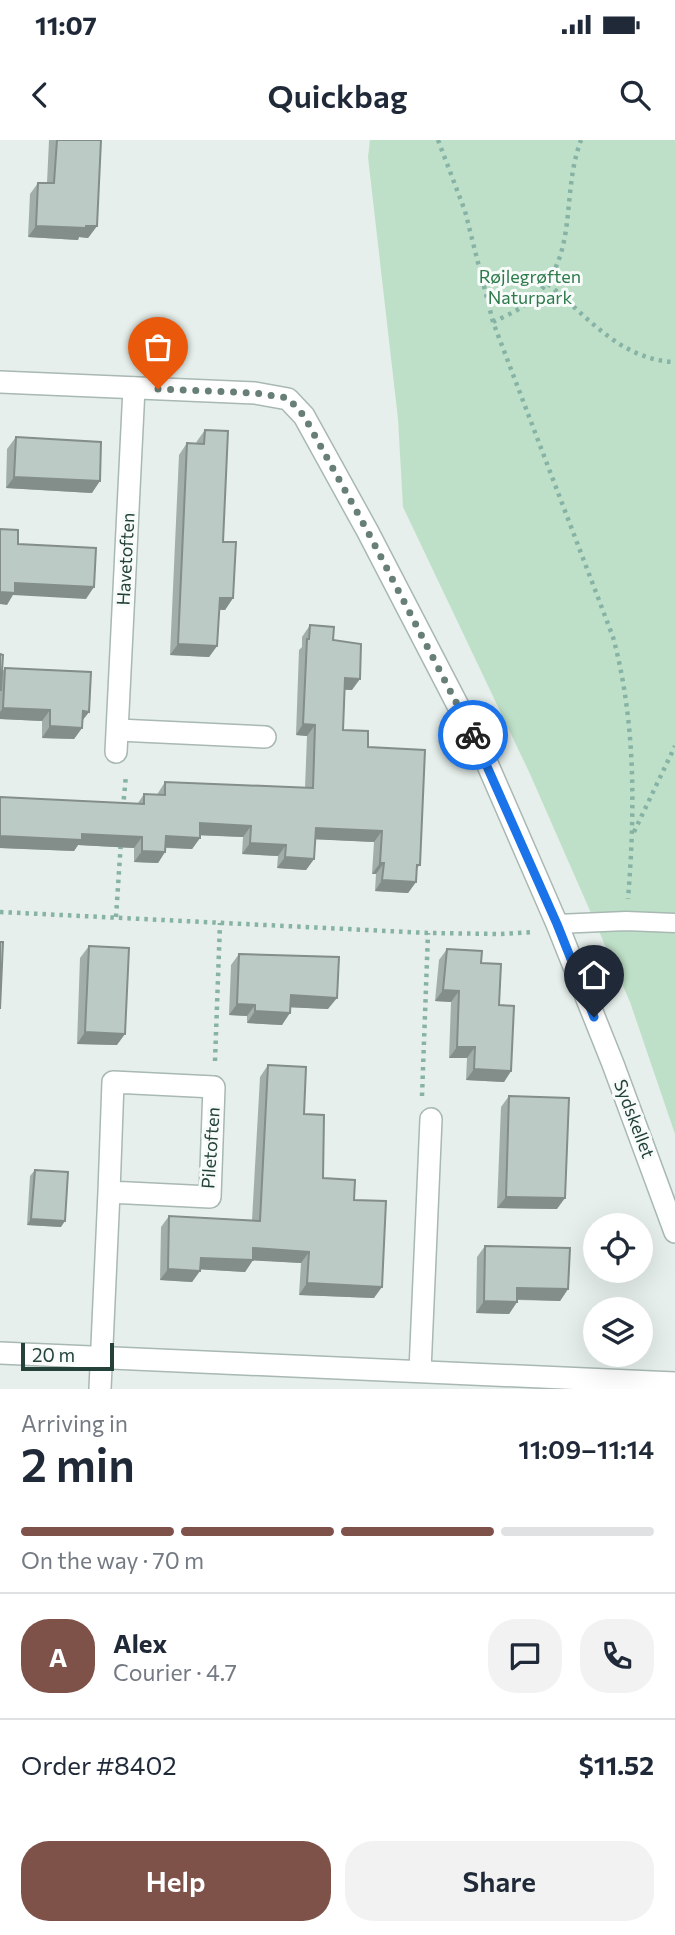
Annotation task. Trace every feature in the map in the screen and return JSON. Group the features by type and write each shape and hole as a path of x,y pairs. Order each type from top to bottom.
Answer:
{"street":[{"path":"0,382 134,388"},
{"name":"Sydskellet","path":"134,388 255,393 288,398 304,416 368,532 483,754 557,924 613,1064 675,1232"},
{"name":"Havetoften","path":"116,752 134,388"},
{"path":"118,730 265,737"},
{"name":"Piletoften","path":"100,1389 113,1082 215,1087 210,1197 109,1192"},
{"path":"420,1371 431,1119"},
{"path":"0,1353 420,1371 572,1383 675,1383"}],"lane":[{"path":"557,924 626,921 675,923"}],"path":[{"path":"438,140 465,211 493,322 617,649 623,673 628,709 633,832 626,921"},
{"path":"493,322 525,305 548,284 563,254 573,162 581,140"},
{"path":"548,284 598,330 626,349 662,362 675,362"},
{"path":"633,832 675,746"},
{"path":"116,752 126,768 123,809"},
{"path":"116,917 122,836"},
{"path":"0,912 428,933 526,934 557,924"},
{"path":"215,1087 220,923"},
{"path":"428,933 422,1102 431,1119"}],"green space":[{"name":"Røjlegrøften Naturpark","path":"370,140 675,140 675,1134 630,1002 530,774 403,507 398,419 368,157"}],"building":[{"path":"57,140 101,140 97,226 36,226 38,183 54,183"},
{"path":"205,430 228,431 223,542 236,542 233,598 220,598 217,646 178,644 187,443 204,444"},
{"path":"16,437 101,442 100,481 14,477"},
{"path":"0,529 18,530 18,544 96,548 94,587 15,583 15,593 0,592"},
{"path":"310,625 334,627 333,640 361,644 360,679 345,678 343,730 368,731 368,747 425,750 420,865 417,865 416,882 382,880 382,831 316,828 314,859 285,857 286,845 250,843 251,826 200,823 200,838 166,836 165,852 142,851 142,837 82,834 82,840 0,836 0,797 144,804 144,794 165,795 165,782 313,788 315,725 303,724"},
{"path":"0,654 3,655 1,690 0,690"},
{"path":"5,668 91,672 89,712 83,711 82,728 50,726 50,710 3,708"},
{"path":"0,942 3,942 0,1009"},
{"path":"89,946 129,948 125,1034 85,1032"},
{"path":"447,949 482,951 481,963 501,964 499,1005 514,1006 511,1071 474,1069 475,1047 457,1047 459,991 443,990"},
{"path":"239,954 339,957 337,998 291,995 290,1013 255,1011 255,1005 237,1004"},
{"path":"268,1065 306,1067 304,1114 324,1115 323,1178 355,1180 354,1200 386,1201 382,1287 307,1283 309,1252 253,1248 253,1260 201,1258 200,1271 168,1269 169,1216 260,1221"},
{"path":"509,1096 569,1098 565,1198 506,1197"},
{"path":"35,1170 68,1172 65,1221 31,1219"},
{"path":"485,1246 570,1248 568,1289 517,1288 517,1302 484,1301"}],"way so far":[{"path":"158,389 255,393 288,398 304,416 368,532 473,735"}],"route":[{"path":"473,735 557,924 594,1017"}]}
